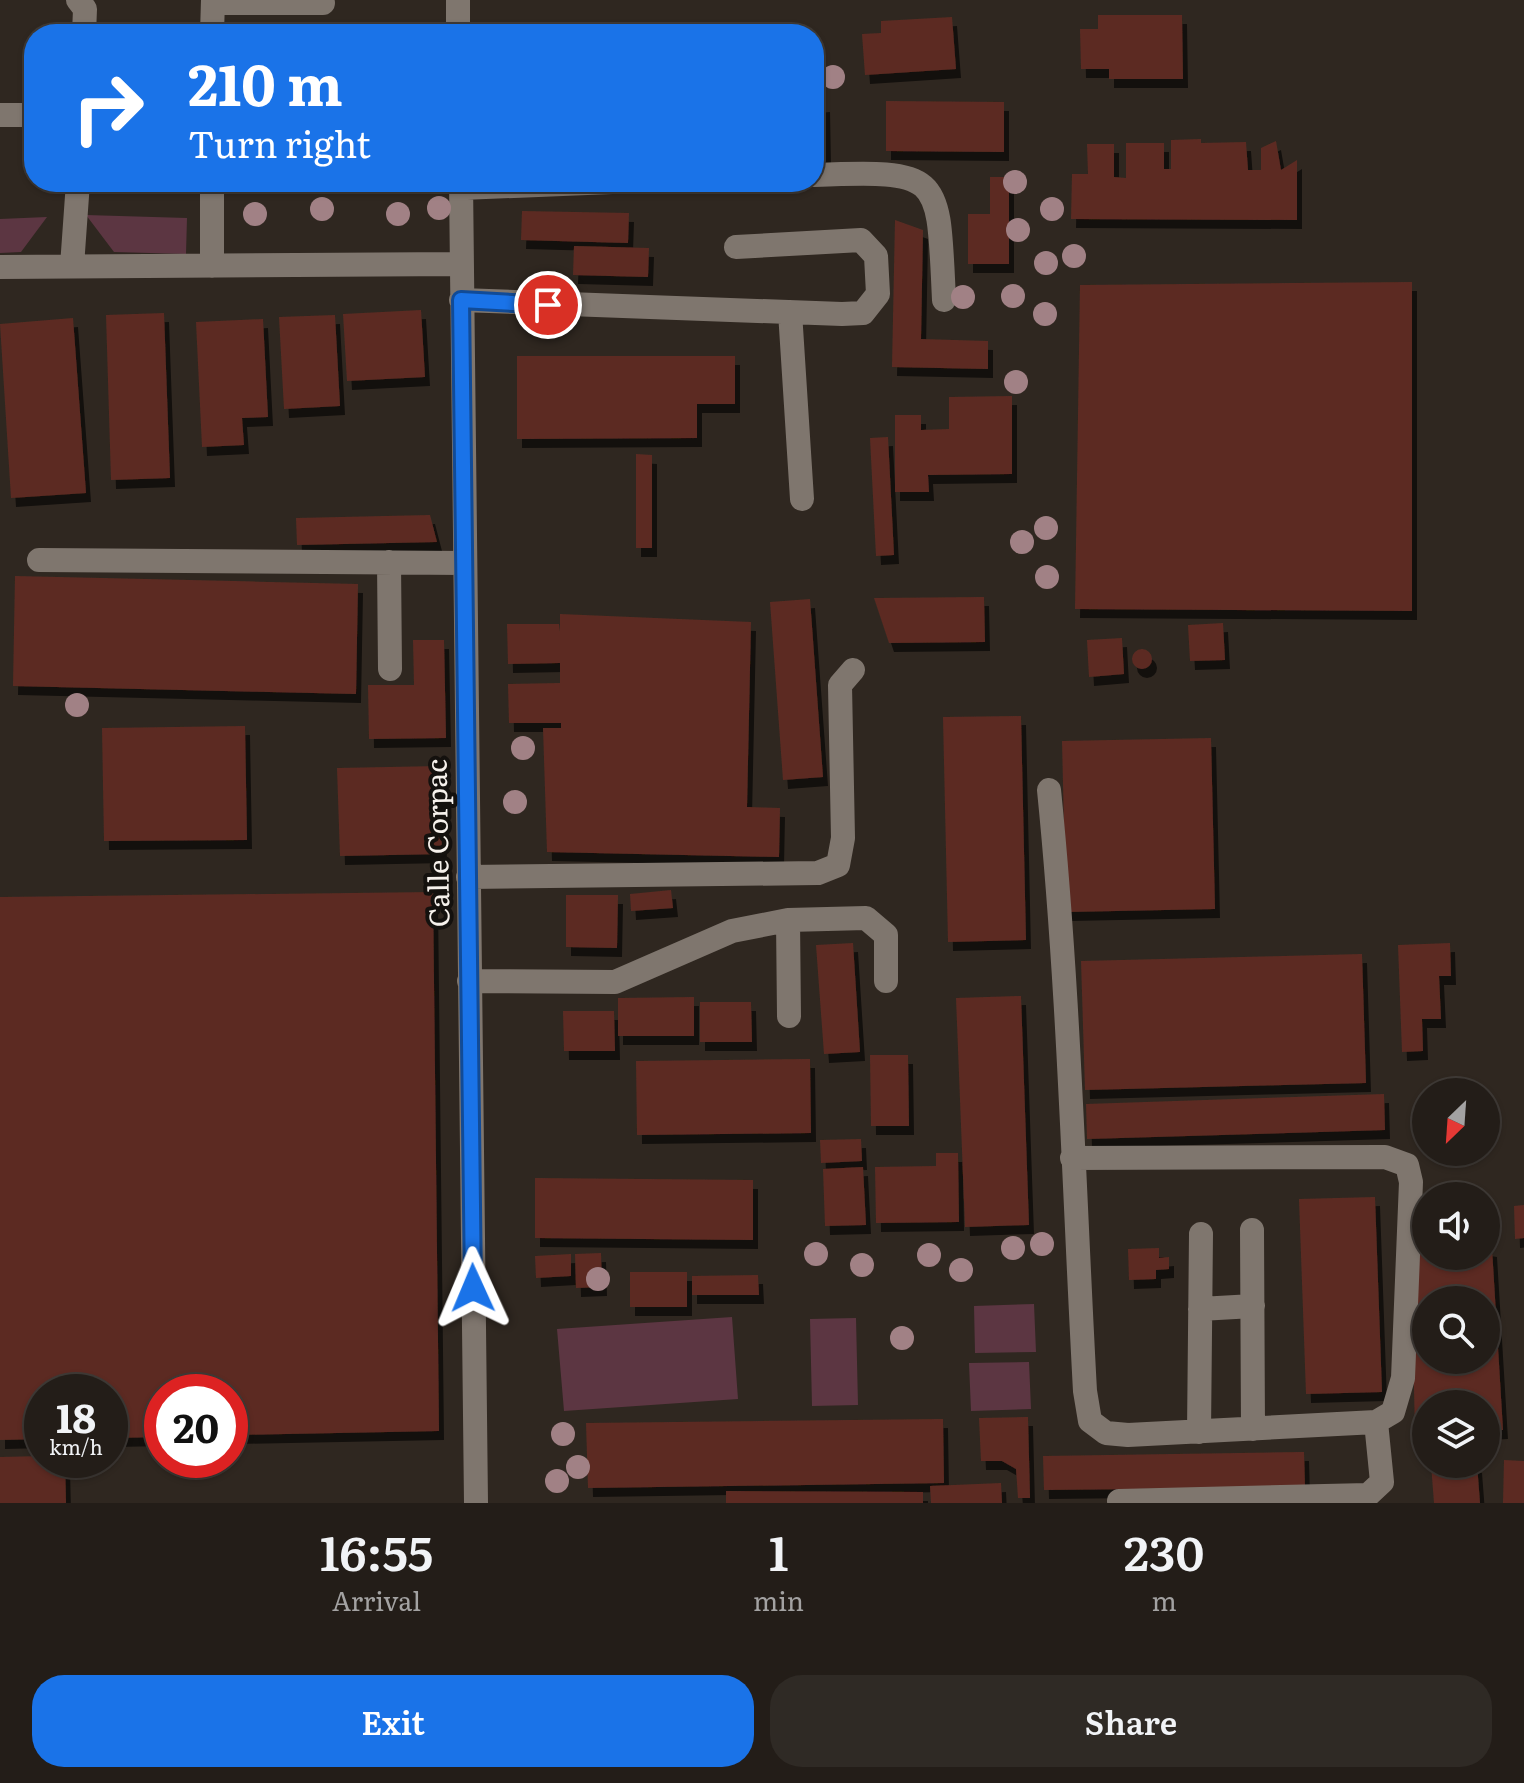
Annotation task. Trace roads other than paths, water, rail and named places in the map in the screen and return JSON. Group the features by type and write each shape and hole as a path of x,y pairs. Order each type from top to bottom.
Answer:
{"lane":[{"path":"78,0 85,9 84,24"},
{"path":"458,0 458,24"},
{"path":"212,24 213,2 323,3"},
{"path":"0,115 24,115"},
{"path":"824,174 874,172 910,176 927,187 940,220 944,300"},
{"path":"72,266 77,192"},
{"path":"212,192 212,266"},
{"name":"Calle Corpac","path":"461,192 476,1503"},
{"path":"461,300 863,313 878,294 876,256 861,240 736,247"},
{"path":"0,267 461,264"},
{"path":"790,312 802,499"},
{"path":"39,560 465,563"},
{"path":"389,562 390,669"},
{"path":"468,877 818,873 838,865 843,838 840,685 853,670"},
{"path":"1049,790 1076,1110 1072,1158 1085,1391 1090,1421 1106,1433 1199,1432 1376,1422 1393,1412 1403,1378 1411,1182 1407,1165 1385,1157 1072,1158"},
{"path":"469,981 615,982 732,931 788,920 866,918 886,935 886,981"},
{"path":"788,920 789,1016"},
{"path":"1252,1230 1253,1429"},
{"path":"1199,1432 1201,1234"},
{"path":"1200,1309 1253,1306"},
{"path":"1119,1501 1368,1495 1382,1482 1376,1422"}]}
